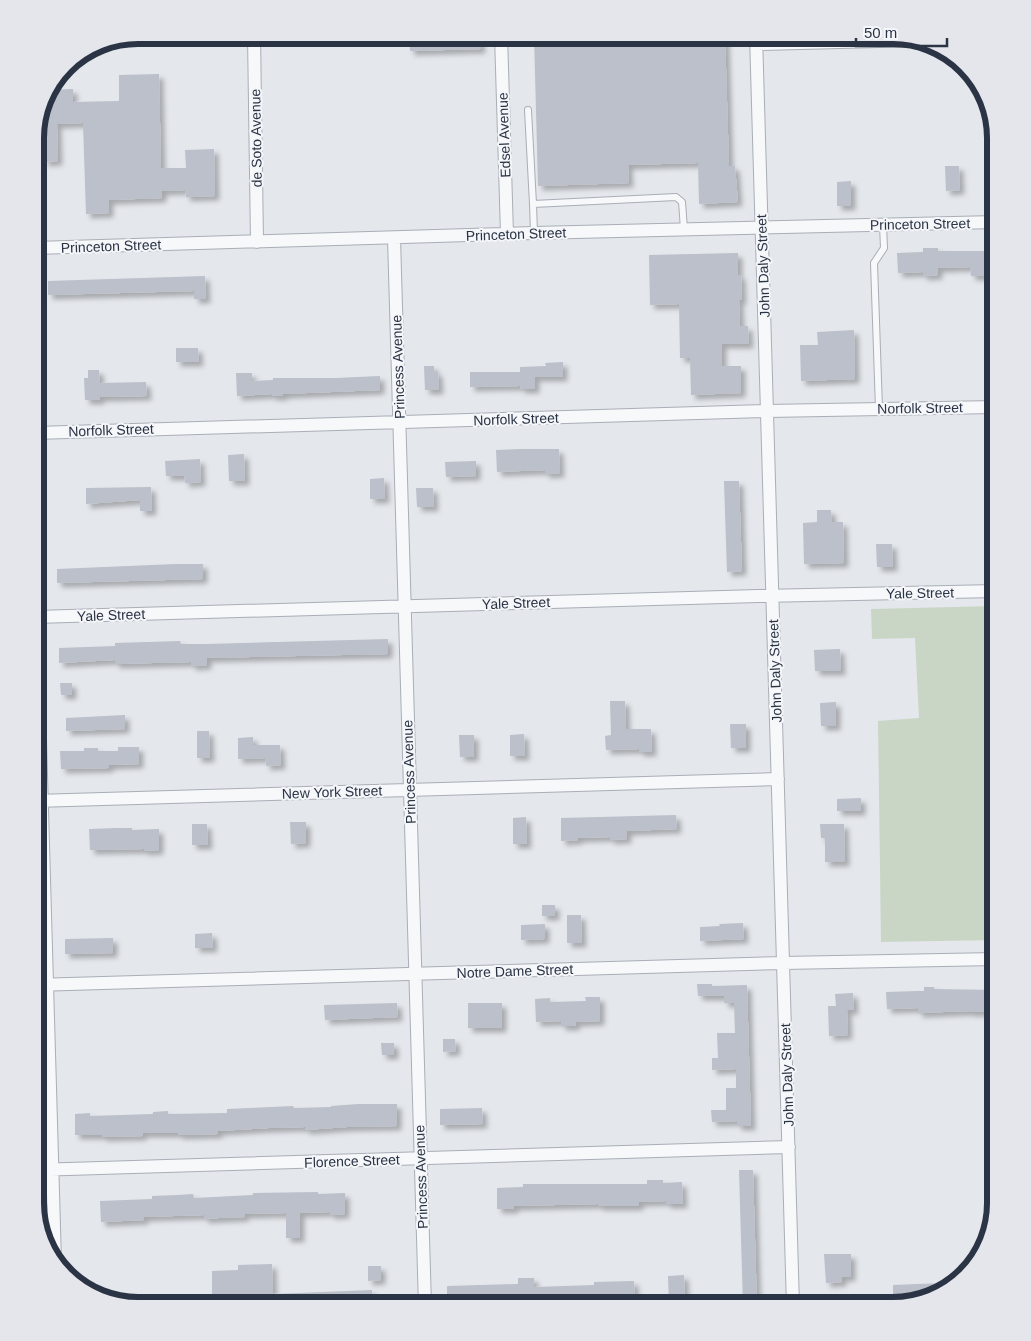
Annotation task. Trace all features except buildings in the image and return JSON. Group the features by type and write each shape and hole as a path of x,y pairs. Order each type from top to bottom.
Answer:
{"street":[{"name":"de Soto Avenue","path":"254,44 257,242"},
{"name":"Edsel Avenue","path":"501,44 507,234"},
{"name":"John Daly Street","path":"757,44 793,1297"},
{"name":"Princeton Street","path":"44,248 987,222"},
{"name":"Princess Avenue","path":"394,238 424,1297"},
{"name":"Norfolk Street","path":"44,433 768,411 987,407"},
{"name":"Yale Street","path":"44,617 987,591"},
{"name":"New York Street","path":"44,801 778,779"},
{"name":"Notre Dame Street","path":"44,985 783,963 987,959"},
{"path":"44,1035 55,1247"},
{"name":"Florence Street","path":"44,1169 789,1148"}],"lane":[{"path":"528,110 534,233"},
{"path":"533,204 676,197 682,202 684,229"},
{"path":"879,409 874,263 884,248 882,225"}],"green space":[{"path":"987,606 987,940 881,942 878,721 919,718 915,638 872,639 871,609"}]}
